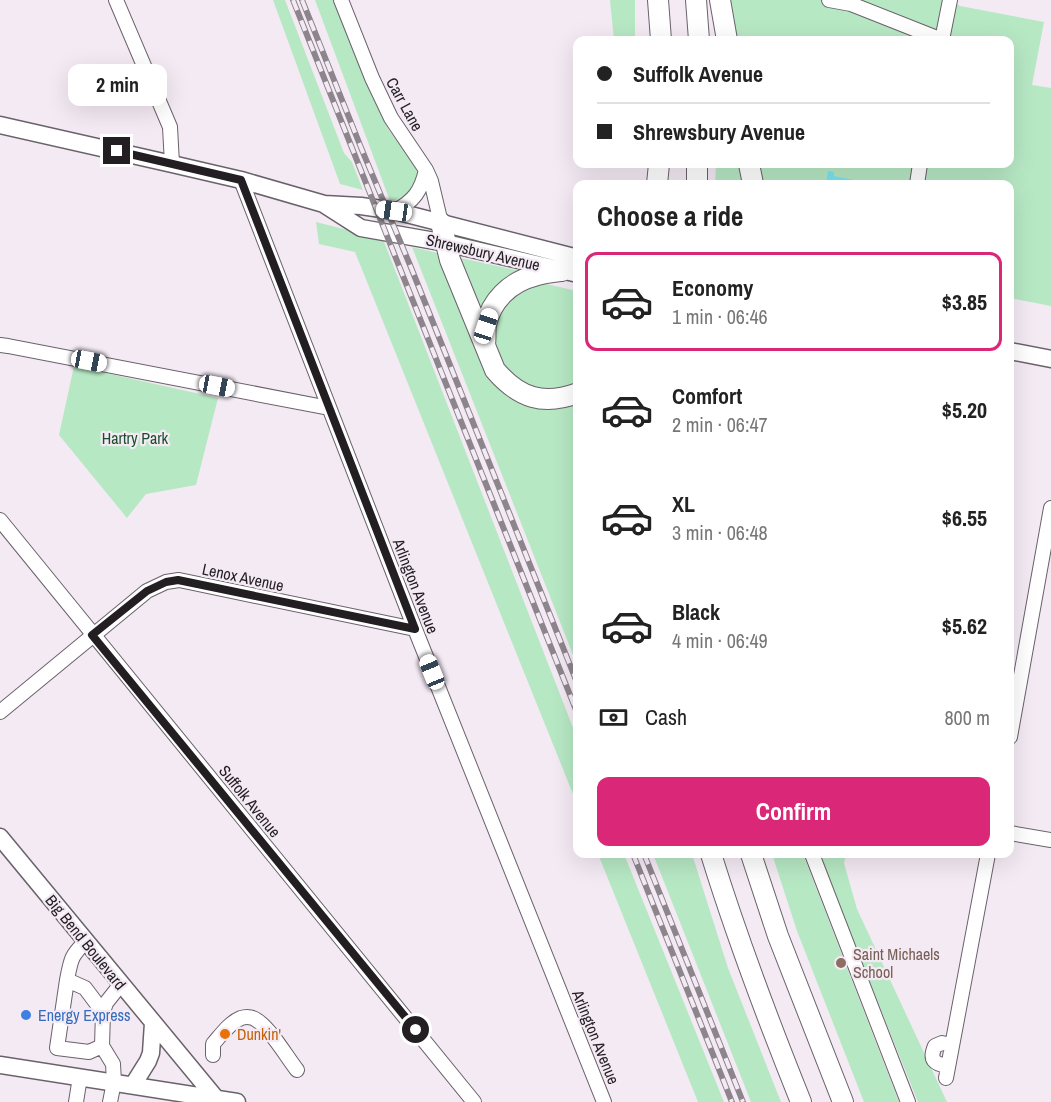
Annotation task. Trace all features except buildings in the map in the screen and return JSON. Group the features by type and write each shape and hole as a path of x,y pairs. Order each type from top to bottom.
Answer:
{"highway":[{"path":"658,0 661,36"},
{"path":"696,0 699,36"},
{"path":"720,0 726,36"},
{"path":"441,223 450,260 495,370 505,382 522,394 541,399 562,399 573,395"},
{"path":"485,347 486,326 491,309 502,293 517,282 532,276 572,268"},
{"path":"712,858 753,981 801,1102"},
{"path":"752,858 778,936 843,1102"}],"main road":[{"name":"Shrewsbury Avenue","path":"0,125 241,180 324,204 394,211 441,223 572,268"},
{"name":"Shrewsbury Avenue","path":"324,204 361,228 572,268"},
{"path":"1014,352 1051,359"},
{"name":"Big Bend Boulevard","path":"0,837 217,1100"},
{"path":"133,1085 151,1053 153,1023"},
{"path":"0,1065 133,1085 150,1095 237,1102"}],"street":[{"path":"116,0 170,127 172,164"},
{"name":"Carr Lane","path":"340,0 391,118 426,170 441,223"},
{"path":"943,36 950,0"},
{"path":"835,1 851,4 932,36"},
{"path":"394,211 406,205 418,194 426,170"},
{"name":"Arlington Avenue","path":"241,180 415,629 604,1102"},
{"path":"0,345 329,408"},
{"path":"1014,715 1051,508"},
{"name":"Suffolk Avenue","path":"0,520 474,1102"},
{"name":"Lenox Avenue","path":"0,712 147,591 166,582 178,580 415,629"},
{"path":"1014,834 1051,840"},
{"path":"814,858 908,1102"},
{"path":"947,1072 933,1059 932,1053 935,1046 942,1043 952,1045 987,858"},
{"path":"52,1073 70,963 75,952 86,941"},
{"path":"67,980 85,988 103,1012"},
{"path":"110,1102 114,1082 113,1064 102,1046 103,1012 106,1003 121,984"},
{"path":"213,1055 213,1044 230,1025 241,1018 249,1017 258,1021 268,1031 297,1070"},
{"path":"57,1048 89,1052 102,1046"},
{"path":"76,1102 80,1077"}],"green space":[{"path":"273,0 285,0 344,153 352,162 363,190 340,184"},
{"path":"315,0 336,0 386,125 415,166 416,183 410,192 401,198 390,201"},
{"path":"610,0 635,0 635,36 614,36"},
{"path":"724,0 951,0 960,6 1044,22 1032,85 1051,88 1051,306 1014,299 1014,180 757,180 755,168 1014,168 1014,36 731,36"},
{"path":"716,168 744,168 746,180 715,180"},
{"path":"316,222 383,239 573,728 573,794 355,252 319,244"},
{"path":"412,247 442,254 502,389 573,398 573,655"},
{"path":"456,257 525,272 482,322"},
{"path":"542,283 573,290 573,386 551,391 532,389 504,370 491,334 494,318 516,289"},
{"name":"Hartry Park","path":"74,366 218,398 196,485 146,494 127,518 59,435"},
{"path":"600,858 626,858 724,1102 698,1102"},
{"path":"655,858 693,858 728,968 781,1102 751,1102"},
{"path":"773,858 805,858 899,1102 864,1102 797,931"},
{"path":"820,858 845,858 844,863 857,909 947,1102 918,1102"}],"water":[{"path":"828,171 834,172 834,176 854,180 827,180"}],"railway":[{"path":"293,0 573,702"},
{"path":"302,0 573,672"},
{"path":"635,858 732,1102"},
{"path":"646,858 743,1102"}],"place":[{"name":"Saint Michaels School","path":"841,963"},
{"name":"Energy Express","path":"26,1015"},
{"name":"Dunkin'","path":"225,1034"}],"route":[{"path":"117,151 241,180 415,629 178,580 166,582 147,591 92,635 416,1030"}]}
